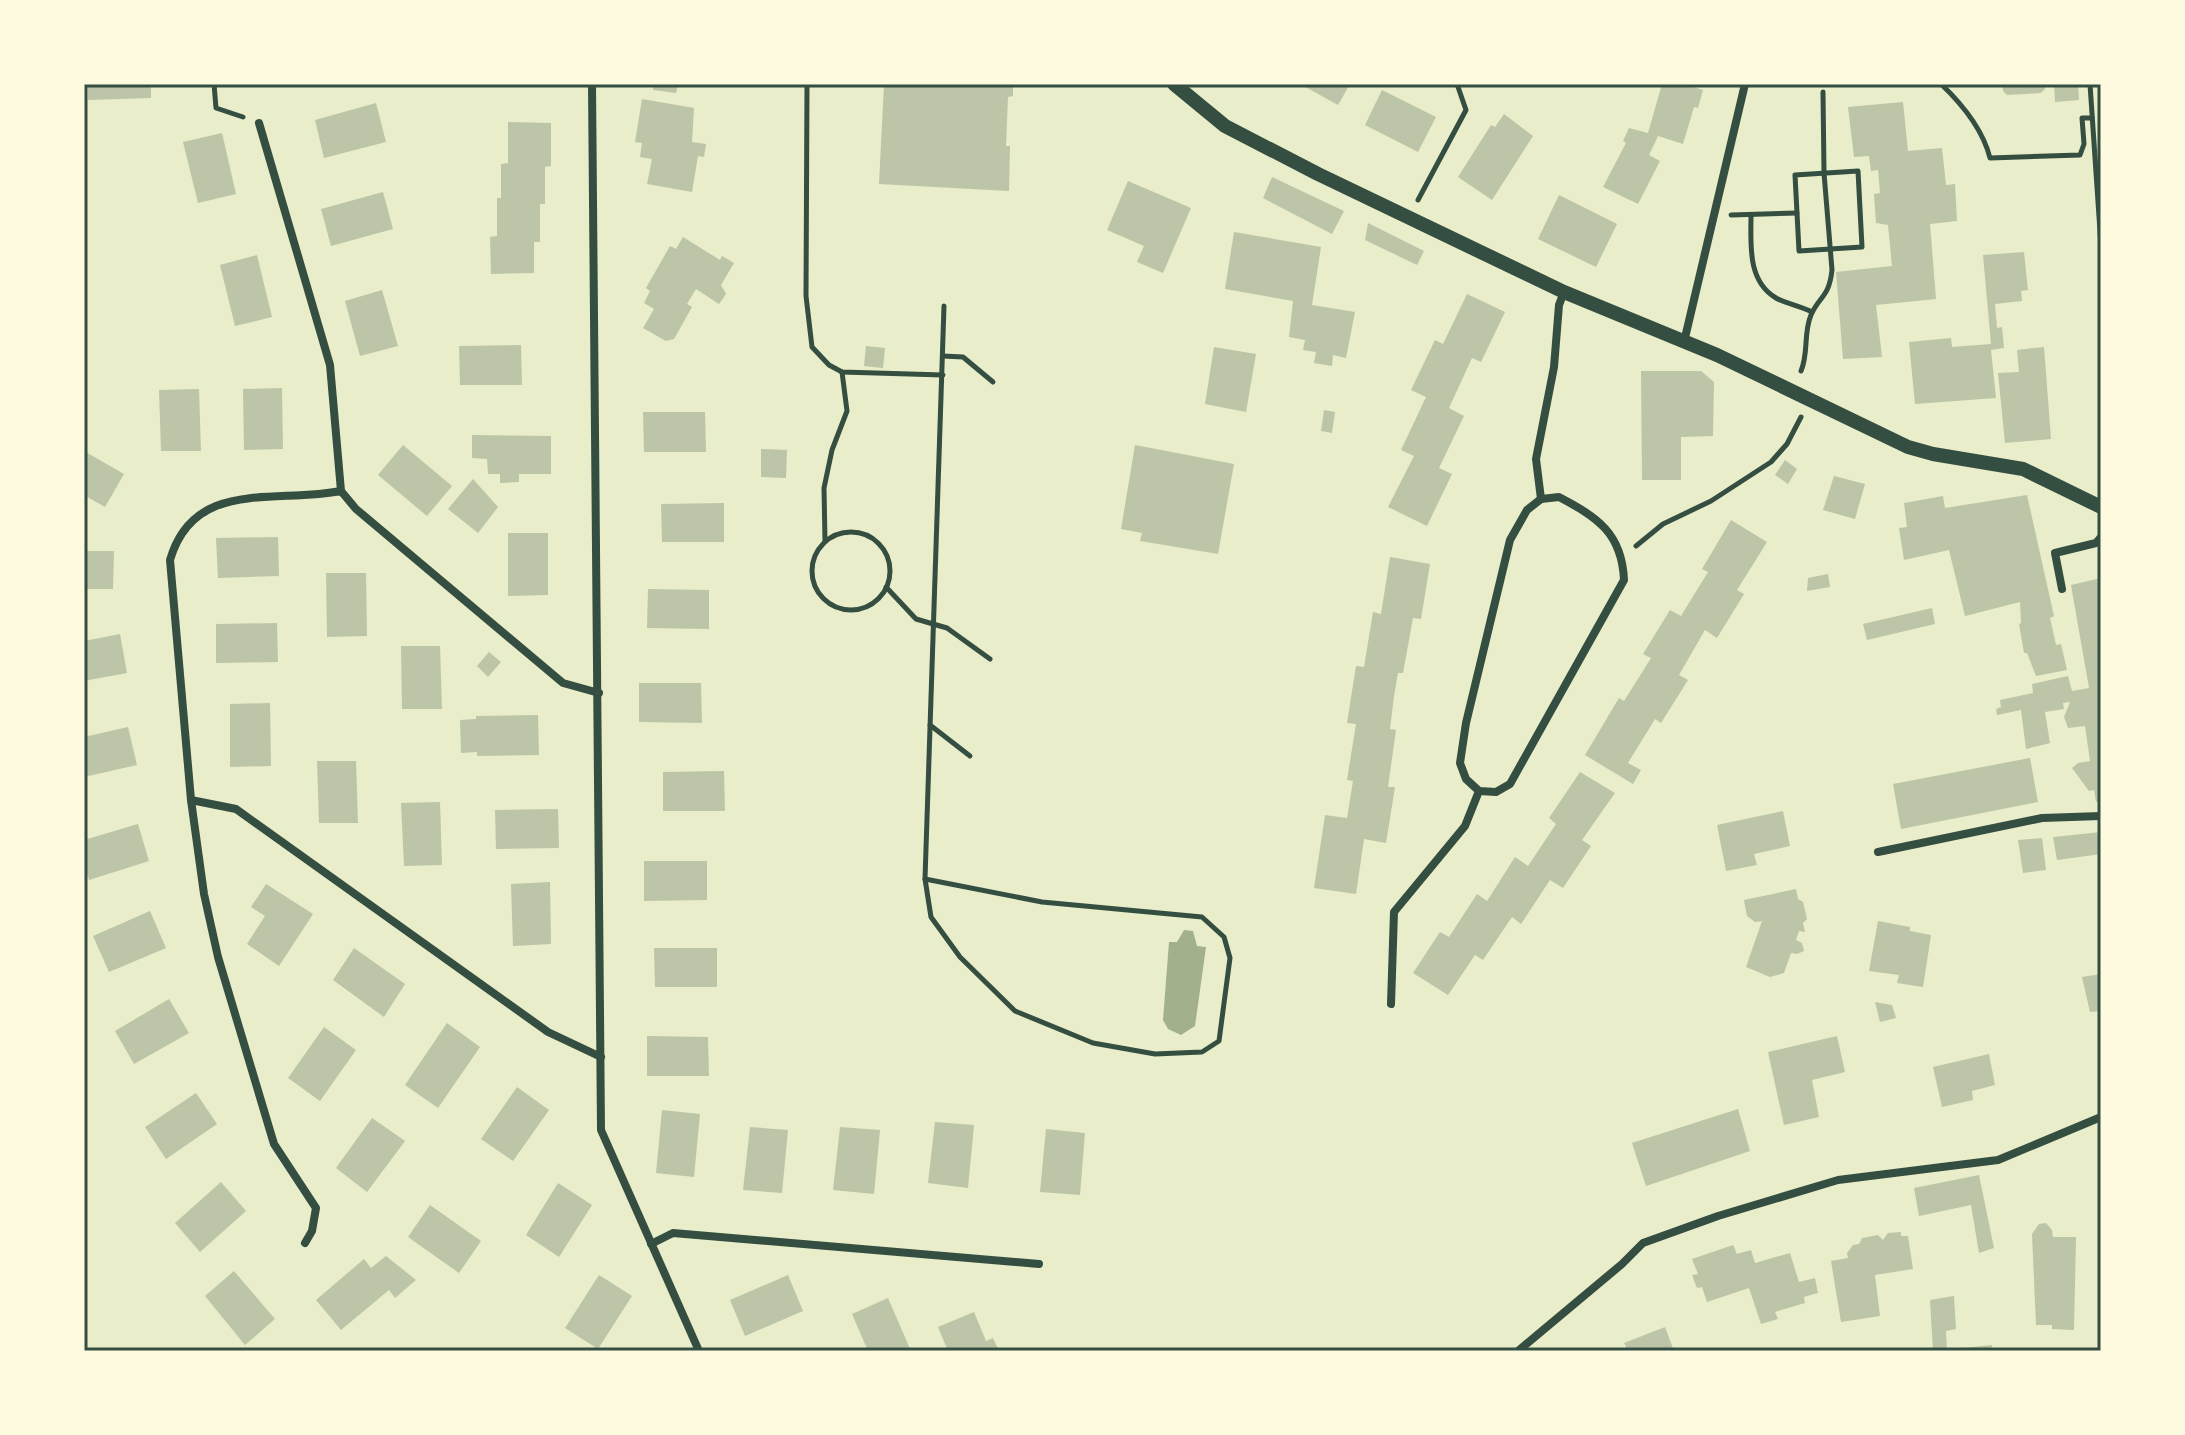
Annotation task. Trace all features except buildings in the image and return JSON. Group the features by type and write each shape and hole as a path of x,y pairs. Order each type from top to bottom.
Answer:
{"street":[{"path":"592,84 601,1130 699,1351"},
{"path":"1174,84 1225,126 1564,292 1811,399 1908,447 2023,469 2101,507"},
{"path":"1684,342 1745,84"},
{"path":"259,123 330,365 341,491 356,509 563,683 599,693"},
{"path":"1541,499 1536,459 1554,367 1559,305 1564,292"},
{"path":"305,1243 312,1231 316,1208 274,1144 238,1027 204,894 191,800 170,560 174,544 184,529 201,511 218,503 341,491"},
{"path":"1559,497 1585,511 1612,534 1623,557 1624,580 1510,784 1496,792 1479,791 1466,779 1460,763 1466,723 1510,540 1527,510 1541,499 1559,497"},
{"path":"2062,589 2055,553 2096,543 2101,537"},
{"path":"1391,1004 1394,912 1465,826 1479,791"},
{"path":"191,800 236,809 548,1032 601,1057"},
{"path":"1878,852 2042,818 2101,816"},
{"path":"1518,1351 1643,1243 1718,1216 1838,1180 1998,1160 2101,1117"},
{"path":"651,1244 673,1233 1039,1264"}],"path":[{"path":"214,84 216,108 259,123"},
{"path":"807,84 806,296 812,347 829,365 842,372 943,375"},
{"path":"1409,218 1466,110 1457,84"},
{"path":"1941,84 1957,99 1986,141 1990,158 2094,154"},
{"path":"2090,84 2101,246"},
{"path":"1793,391 1807,357 1806,333 1812,312 1830,286 1823,92"},
{"path":"2080,155 2084,144 2082,118 2092,118"},
{"path":"1858,171 1862,247 1799,251 1797,213 1795,175 1858,171"},
{"path":"1714,215 1797,213"},
{"path":"1751,216 1750,253 1755,273 1777,299 1797,303 1812,312"},
{"path":"925,879 1042,902 1202,917 1224,937 1230,958 1219,1041 1202,1052 1155,1054 1093,1043 1015,1011 960,957 931,917 925,879 944,306"},
{"path":"943,356 963,357 993,382"},
{"path":"825,541 824,488 832,450 847,411 842,372"},
{"path":"1623,557 1663,524 1711,501 1771,462 1787,444 1811,399"},
{"path":"862,533 874,539 883,549 889,561 890,574 886,587 877,599 857,609 845,609 823,598 815,587 813,563 815,554 825,541 836,534 862,533"},
{"path":"886,587 916,619 947,628 990,659"},
{"path":"930,725 970,756"}],"shaded area":[{"path":"1184,930 1193,931 1197,946 1206,947 1195,1026 1181,1035 1168,1029 1163,1020 1169,942 1177,942"}]}
